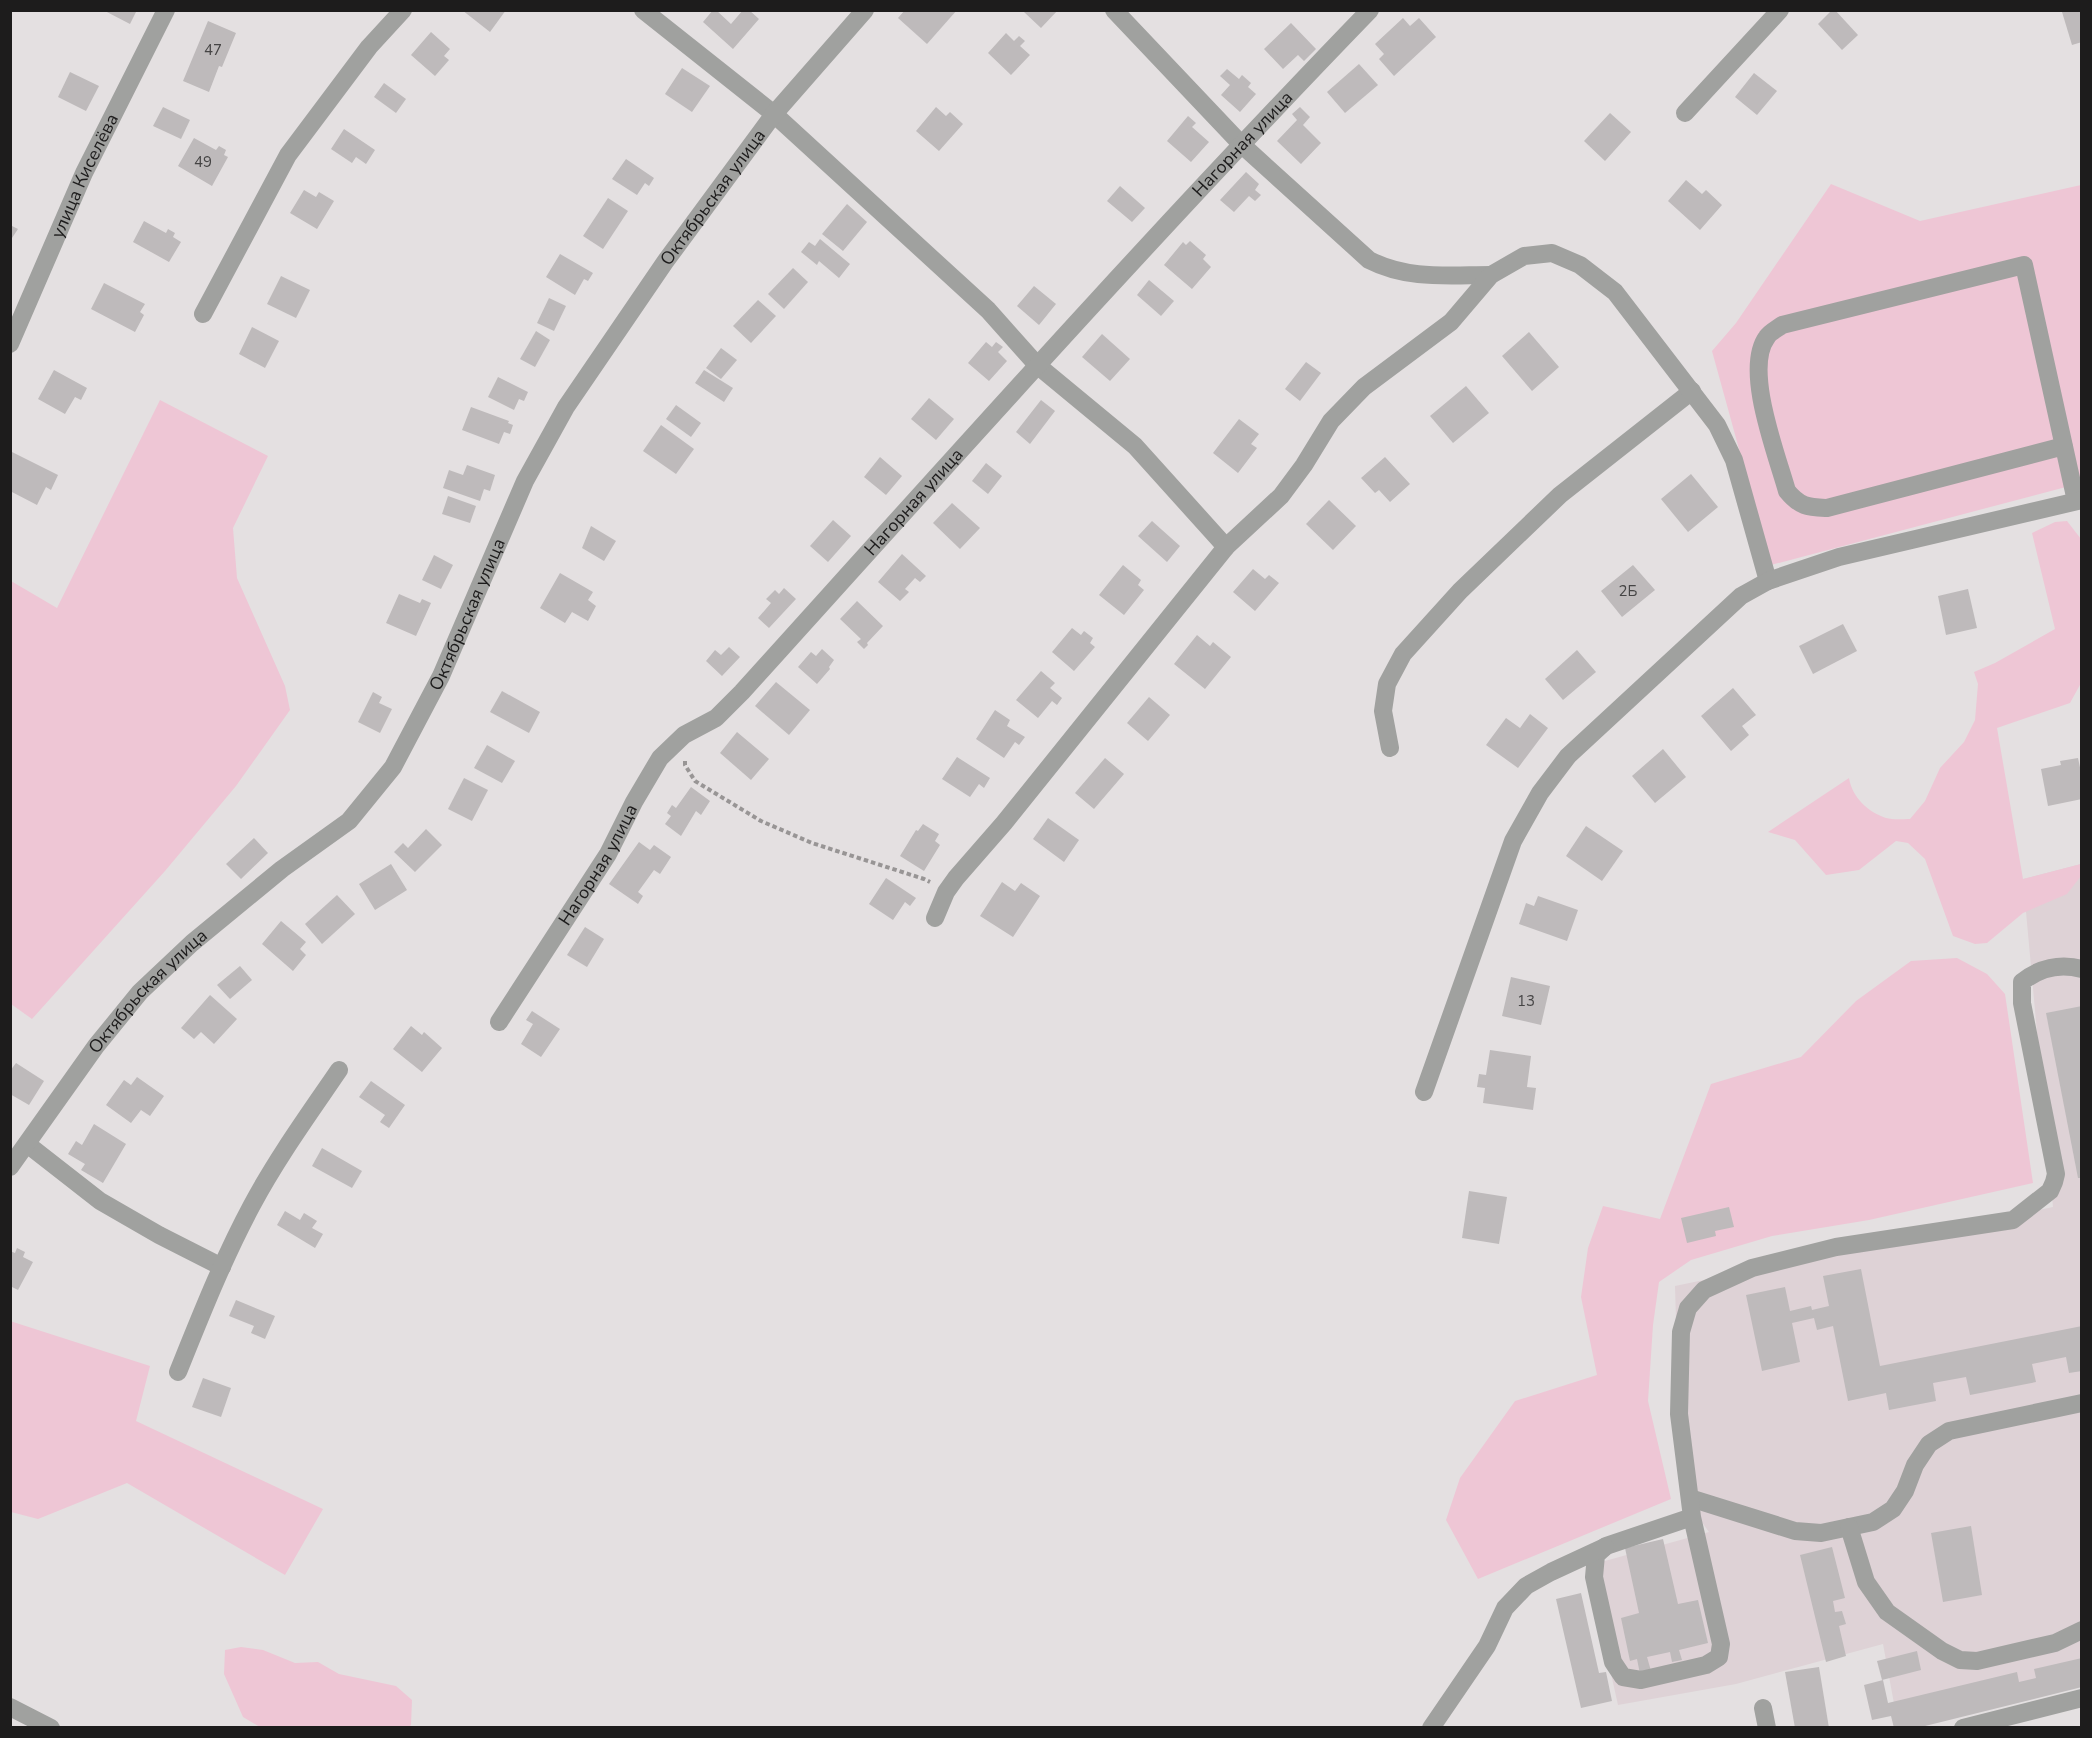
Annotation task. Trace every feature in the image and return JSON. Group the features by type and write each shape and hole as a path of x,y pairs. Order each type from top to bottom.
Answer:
{"street":[{"name":"улица Киселёва","path":"10,344 84,173 166,10"},
{"path":"204,314 288,155 369,47 403,10"},
{"path":"643,10 774,114 988,310 1037,365 1136,446 1226,547"},
{"name":"Октябрьская улица","path":"10,1167 96,1046 140,992 192,943 282,869 349,821 393,767 441,676 525,481 566,407 665,262 774,114 865,10"},
{"path":"1114,10 1241,144 1369,260 1388,270 1414,275 1491,275"},
{"name":"Нагорная улица","path":"499,1022 608,854 634,802 660,758 684,735 716,718 742,692 1037,365 1241,144 1370,10"},
{"path":"1685,113 1780,10"},
{"path":"935,918 946,892 956,878 1004,823 1226,547 1281,496 1304,465 1331,421 1364,387 1451,322 1491,275 1524,256 1552,253 1580,265 1615,292 1717,424 1734,460 1768,582"},
{"path":"1424,1092 1513,841 1540,793 1568,756 1741,596 1768,582 1839,557 2079,500 2064,446 2024,265 1782,325 1768,335 1761,348 1758,364 1759,391 1787,492 1796,502 1807,507 1827,508 2064,446"},
{"path":"1390,748 1383,711 1387,684 1403,654 1460,591 1560,495 1692,391"},
{"path":"1606,1546 1596,1555 1594,1577 1613,1662 1623,1677 1641,1680 1706,1665 1719,1658 1721,1644 1692,1517 1679,1414 1681,1332 1688,1308 1704,1290 1752,1268 1836,1247 2013,1221 2050,1191 2055,1174 2022,1003 2022,982 2035,971 2069,966 2082,969"},
{"path":"178,1372 210,1292 258,1195 292,1139 339,1070"},
{"path":"27,1144 99,1201 222,1267"},
{"path":"1690,1498 1795,1531 1821,1533 1873,1522 1893,1509 1905,1491 1915,1465 1929,1444 1949,1431 2082,1403"},
{"path":"1431,1728 1487,1646 1505,1608 1526,1586 1606,1546 1692,1517"},
{"path":"1848,1527 1866,1582 1887,1612 1942,1651 1960,1660 1977,1661 2055,1643 2082,1630"},
{"path":"1963,1728 2082,1698"},
{"path":"10,1707 51,1728"},
{"path":"1763,1708 1767,1728"}],"path":[{"path":"684,735 685,765 695,781 761,821 812,843 924,879 946,892"}],"shaded area":[{"path":"1831,184 1920,221 2081,185 2081,483 1771,565 1712,351 1736,323"},
{"path":"160,400 268,456 233,528 237,578 285,686 290,710 236,786 165,871 32,1019 11,1004 11,581 57,608"},
{"path":"2067,521 2081,539 2081,683 2070,703 1997,728 2023,879 2081,864 2081,876 2067,894 2023,913 1987,943 1975,944 1953,936 1925,859 1908,843 1896,841 1859,870 1826,875 1795,840 1768,832 1849,778 1857,797 1873,812 1889,819 1910,819 1925,801 1940,768 1964,742 1975,720 1978,684 1974,672 1995,663 2055,629 2032,533 2055,522"},
{"path":"2081,864 2081,1686 1898,1725 1883,1644 1736,1684 1618,1705 1587,1566 1709,1532 1681,1493 1675,1286 2053,1207 2023,879"},
{"path":"1957,958 1987,974 2005,994 2033,1183 1869,1220 1772,1236 1691,1260 1659,1282 1653,1325 1648,1401 1671,1499 1478,1579 1446,1520 1460,1478 1515,1401 1597,1375 1581,1297 1588,1248 1603,1206 1660,1219 1711,1084 1801,1057 1856,1001 1911,961"},
{"path":"10,1321 150,1366 136,1421 323,1509 285,1575 127,1483 38,1519 11,1512"},
{"path":"241,1647 263,1650 295,1663 318,1662 339,1674 396,1686 412,1700 411,1725 408,1728 260,1727 243,1717 224,1674 225,1650"}],"building":[{"path":"103,10 137,10 130,24"},
{"path":"462,10 506,10 490,32"},
{"path":"713,10 716,10 731,24 743,10 749,10 759,19 733,49 703,22"},
{"path":"905,10 957,10 927,44 898,18"},
{"path":"1026,10 1058,10 1041,28 1024,12"},
{"path":"1832,10 1835,10 1858,35 1842,50 1818,24"},
{"path":"2082,10 2082,42 2072,45 2062,12"},
{"path":"1403,18 1410,26 1419,18 1436,37 1394,76 1379,59 1384,54 1375,44"},
{"path":"208,21 236,33 209,92 183,81"},
{"path":"1291,23 1316,49 1304,61 1298,55 1283,69 1264,49"},
{"path":"431,32 450,49 444,56 449,60 435,76 411,55"},
{"path":"1006,33 1014,41 1019,36 1025,41 1020,46 1030,55 1011,75 988,53"},
{"path":"1359,64 1378,85 1345,113 1327,92"},
{"path":"682,68 710,86 692,112 665,94"},
{"path":"1227,69 1239,79 1242,75 1251,83 1248,87 1256,94 1240,112 1221,95 1230,85 1220,76"},
{"path":"70,72 99,86 86,111 58,97"},
{"path":"1754,73 1777,91 1757,115 1735,97"},
{"path":"384,83 406,99 396,113 374,97"},
{"path":"163,107 190,120 181,139 153,126"},
{"path":"936,107 946,116 950,112 963,124 939,151 916,131"},
{"path":"1300,107 1310,117 1303,125 1321,143 1301,164 1277,141 1297,120 1292,114"},
{"path":"1610,113 1631,132 1605,161 1584,141"},
{"path":"1188,116 1196,123 1192,127 1209,142 1191,162 1167,141"},
{"path":"344,129 375,150 366,164 356,157 352,163 331,149"},
{"path":"194,138 216,150 219,146 226,150 224,155 228,157 212,186 178,166"},
{"path":"626,159 654,178 649,186 645,183 637,195 612,179"},
{"path":"1246,172 1259,184 1255,190 1261,195 1255,201 1249,196 1234,212 1220,200"},
{"path":"1686,180 1702,194 1706,190 1722,205 1700,230 1668,201"},
{"path":"1120,186 1145,208 1132,222 1107,201"},
{"path":"304,190 316,197 319,192 334,201 317,229 290,213"},
{"path":"608,198 628,211 603,249 583,236"},
{"path":"847,204 867,222 843,251 822,234"},
{"path":"144,221 166,233 168,229 175,233 173,237 181,242 169,262 133,242"},
{"path":"10,225 18,229 10,241"},
{"path":"820,239 850,264 839,278 819,261 817,265 801,252 809,242 815,246"},
{"path":"1190,241 1206,255 1203,259 1211,267 1192,289 1164,265 1183,242 1186,245"},
{"path":"560,254 593,273 588,281 584,279 575,295 546,277"},
{"path":"793,268 808,282 784,309 768,294"},
{"path":"281,276 310,290 296,318 267,304"},
{"path":"1149,280 1174,301 1161,316 1137,295"},
{"path":"104,283 145,304 140,312 144,315 135,332 91,309"},
{"path":"1034,286 1056,304 1039,325 1017,306"},
{"path":"549,298 566,306 554,331 537,323"},
{"path":"758,300 776,316 751,343 733,326"},
{"path":"252,327 279,341 265,368 239,354"},
{"path":"536,331 550,340 535,367 520,359"},
{"path":"1529,332 1559,367 1532,391 1502,356"},
{"path":"1102,334 1130,359 1110,381 1082,357"},
{"path":"986,342 992,347 996,342 1003,347 998,352 1007,361 989,381 968,363"},
{"path":"721,348 737,360 721,379 706,368"},
{"path":"1306,362 1321,373 1300,401 1285,389"},
{"path":"54,370 87,388 81,400 75,397 65,414 38,399"},
{"path":"704,370 733,388 724,402 695,383"},
{"path":"498,377 528,392 524,401 519,399 514,410 488,397"},
{"path":"1466,386 1489,413 1453,443 1430,416"},
{"path":"929,398 954,419 936,440 911,419"},
{"path":"1041,400 1055,411 1030,444 1016,432"},
{"path":"676,405 701,423 691,437 666,419"},
{"path":"471,407 509,421 508,423 513,425 510,434 504,432 499,444 462,430"},
{"path":"1239,419 1259,434 1251,444 1257,448 1238,473 1213,453"},
{"path":"661,425 694,449 676,474 643,451"},
{"path":"12,452 58,475 51,490 46,487 37,505 10,491"},
{"path":"880,457 902,476 886,495 864,477"},
{"path":"1385,457 1410,484 1390,502 1379,490 1375,493 1361,478"},
{"path":"986,463 1002,476 988,494 972,481"},
{"path":"467,465 495,475 490,491 484,489 480,501 443,488 449,470 463,475"},
{"path":"1691,474 1718,507 1688,532 1661,499"},
{"path":"448,496 476,506 470,523 442,514"},
{"path":"1329,500 1356,526 1333,550 1306,524"},
{"path":"952,503 980,528 960,549 933,523"},
{"path":"833,520 851,536 828,562 810,546"},
{"path":"1152,521 1180,546 1167,562 1138,536"},
{"path":"591,526 616,541 604,561 582,548"},
{"path":"902,554 926,576 920,582 915,578 905,589 909,592 900,601 878,582"},
{"path":"434,555 453,565 441,589 422,580"},
{"path":"1123,565 1141,580 1138,585 1144,590 1124,615 1099,595"},
{"path":"1633,565 1655,590 1622,617 1601,591"},
{"path":"1253,569 1265,579 1269,575 1279,583 1255,611 1233,592"},
{"path":"560,573 593,592 588,600 596,606 588,621 572,612 565,623 540,608"},
{"path":"784,588 796,599 769,628 758,618 771,603 766,599 775,590 779,594"},
{"path":"1968,589 1977,628 1946,635 1938,596"},
{"path":"399,594 420,603 422,599 431,603 416,636 386,623"},
{"path":"857,601 883,626 864,649 857,642 861,639 840,619"},
{"path":"1843,624 1857,651 1813,674 1799,646"},
{"path":"1072,628 1081,635 1084,631 1093,638 1090,643 1095,647 1074,671 1052,652"},
{"path":"1197,635 1210,646 1213,642 1231,657 1205,689 1174,664"},
{"path":"729,647 740,657 722,676 706,661 715,650 721,655"},
{"path":"822,649 834,660 830,669 817,684 798,667 811,652 816,656"},
{"path":"1577,650 1596,672 1563,700 1545,679"},
{"path":"1041,671 1055,683 1050,688 1062,698 1057,705 1052,701 1038,718 1016,700"},
{"path":"776,682 810,710 789,735 755,706"},
{"path":"1733,688 1756,715 1742,726 1749,735 1731,751 1701,716"},
{"path":"502,691 540,712 529,733 490,712"},
{"path":"373,692 382,697 379,703 392,709 380,733 358,722"},
{"path":"1149,697 1170,715 1148,741 1127,723"},
{"path":"995,710 1010,720 1007,726 1025,737 1019,745 1015,742 1004,758 976,739"},
{"path":"1530,714 1548,728 1518,768 1486,745 1506,718 1520,728"},
{"path":"737,732 769,759 751,780 720,753"},
{"path":"487,745 515,761 502,783 474,768"},
{"path":"1663,749 1686,777 1655,803 1632,776"},
{"path":"957,757 990,778 984,788 979,784 970,797 942,779"},
{"path":"1105,758 1124,774 1094,809 1075,793"},
{"path":"2078,758 2082,777 2082,799 2048,806 2041,769 2061,765 2060,761"},
{"path":"464,778 488,790 472,821 448,809"},
{"path":"691,787 710,801 701,815 696,811 681,836 665,824 671,816 667,813 672,805 676,808"},
{"path":"1048,818 1079,840 1064,862 1033,839"},
{"path":"923,824 939,834 935,841 940,845 924,871 900,856 916,830 918,831"},
{"path":"1586,826 1623,851 1602,881 1566,856"},
{"path":"426,829 442,845 415,872 394,852 403,843 408,848"},
{"path":"254,838 268,853 241,879 226,864"},
{"path":"639,842 650,850 654,845 671,857 660,874 654,870 638,892 643,896 638,904 609,884"},
{"path":"391,864 407,890 375,910 359,884"},
{"path":"886,878 916,898 910,906 905,902 893,920 869,904"},
{"path":"1002,882 1015,891 1021,883 1040,896 1013,937 980,916"},
{"path":"337,895 355,914 322,944 305,924"},
{"path":"1538,896 1578,910 1567,941 1519,924 1526,903 1534,906"},
{"path":"281,921 306,942 300,949 306,955 293,971 262,944"},
{"path":"585,927 604,939 587,967 567,955"},
{"path":"240,966 252,980 230,999 217,985"},
{"path":"1511,977 1550,986 1541,1025 1502,1016"},
{"path":"210,995 237,1019 214,1044 201,1032 194,1039 181,1028"},
{"path":"2082,1006 2082,1178 2078,1178 2046,1013"},
{"path":"532,1011 560,1029 541,1057 521,1044 533,1024 526,1020"},
{"path":"411,1026 422,1035 424,1032 442,1048 422,1072 393,1049"},
{"path":"1490,1050 1531,1056 1527,1087 1536,1088 1533,1110 1483,1103 1485,1088 1477,1087 1479,1074 1486,1075"},
{"path":"16,1063 44,1081 29,1105 10,1094 10,1071"},
{"path":"137,1077 164,1096 150,1116 141,1110 131,1123 106,1105 124,1080 131,1085"},
{"path":"371,1081 405,1105 389,1128 380,1122 385,1115 359,1097"},
{"path":"94,1124 126,1144 103,1183 81,1170 85,1164 68,1154 76,1141 82,1145"},
{"path":"322,1148 362,1171 352,1188 312,1166"},
{"path":"1469,1191 1507,1197 1499,1244 1462,1238"},
{"path":"1729,1207 1734,1227 1715,1231 1716,1236 1687,1243 1681,1218"},
{"path":"285,1211 300,1220 304,1213 317,1221 312,1228 323,1234 315,1248 277,1225"},
{"path":"17,1248 25,1252 23,1257 33,1262 18,1290 10,1286 10,1251 15,1253"},
{"path":"1861,1269 1880,1366 2082,1326 2082,1371 2069,1373 2066,1357 2032,1364 2036,1382 1970,1395 1966,1377 1933,1383 1936,1401 1889,1410 1886,1393 1848,1401 1833,1326 1817,1330 1814,1318 1792,1323 1800,1362 1762,1371 1746,1295 1785,1287 1790,1311 1811,1306 1812,1310 1829,1306 1823,1276"},
{"path":"236,1300 275,1316 265,1339 251,1333 254,1326 229,1316"},
{"path":"203,1378 231,1388 221,1417 192,1407"},
{"path":"1971,1526 1982,1595 1943,1602 1931,1533"},
{"path":"1663,1539 1678,1604 1698,1600 1708,1643 1679,1650 1682,1660 1672,1662 1670,1652 1647,1657 1651,1671 1640,1674 1637,1659 1630,1661 1621,1618 1639,1613 1625,1548"},
{"path":"1832,1547 1845,1598 1833,1601 1835,1612 1842,1611 1846,1624 1839,1626 1846,1656 1826,1662 1800,1555"},
{"path":"1581,1593 1599,1673 1606,1672 1612,1701 1581,1708 1556,1599"},
{"path":"1917,1651 1921,1670 1882,1680 1877,1661"},
{"path":"2082,1658 2082,1687 1917,1728 1894,1728 1891,1716 1872,1720 1864,1685 1883,1680 1888,1703 2017,1672 2019,1682 2036,1678 2034,1669"},
{"path":"1819,1667 1829,1728 1795,1728 1785,1672"}]}
